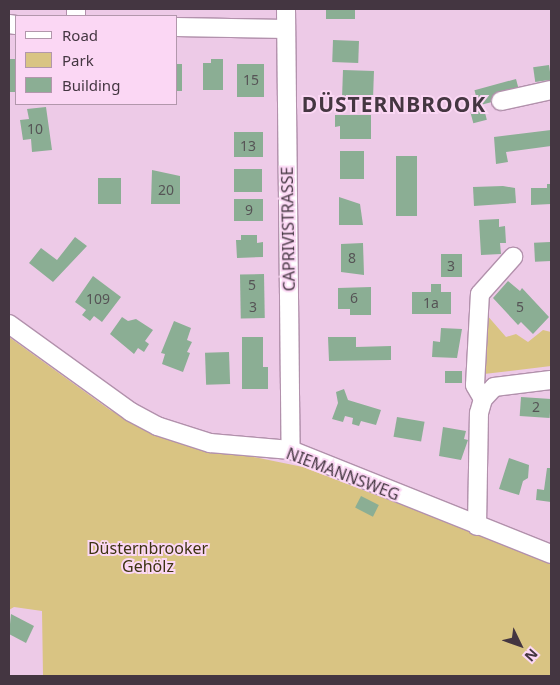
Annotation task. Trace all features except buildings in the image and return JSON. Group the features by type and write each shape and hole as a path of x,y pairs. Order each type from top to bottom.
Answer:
{"street":[{"name":"CAPRIVISTRASSE","path":"286,9 290,450"},
{"path":"178,27 286,29"},
{"path":"500,101 551,90"},
{"path":"483,399 475,385 480,294 513,257"},
{"name":"NIEMANNSWEG","path":"9,324 131,412 157,426 210,442 290,450 551,554"},
{"path":"477,526 479,413 483,399 494,387 551,380"}],"green space":[{"path":"486,314 506,337 516,334 528,342 543,330 551,332 551,366 484,374"},
{"name":"Düsternbrooker Gehölz","path":"9,337 110,410 176,441 303,467 551,562 551,676 43,676 42,611 14,607 9,610"}],"district":[{"name":"DÜSTERNBROOK","path":"394,104"}]}
